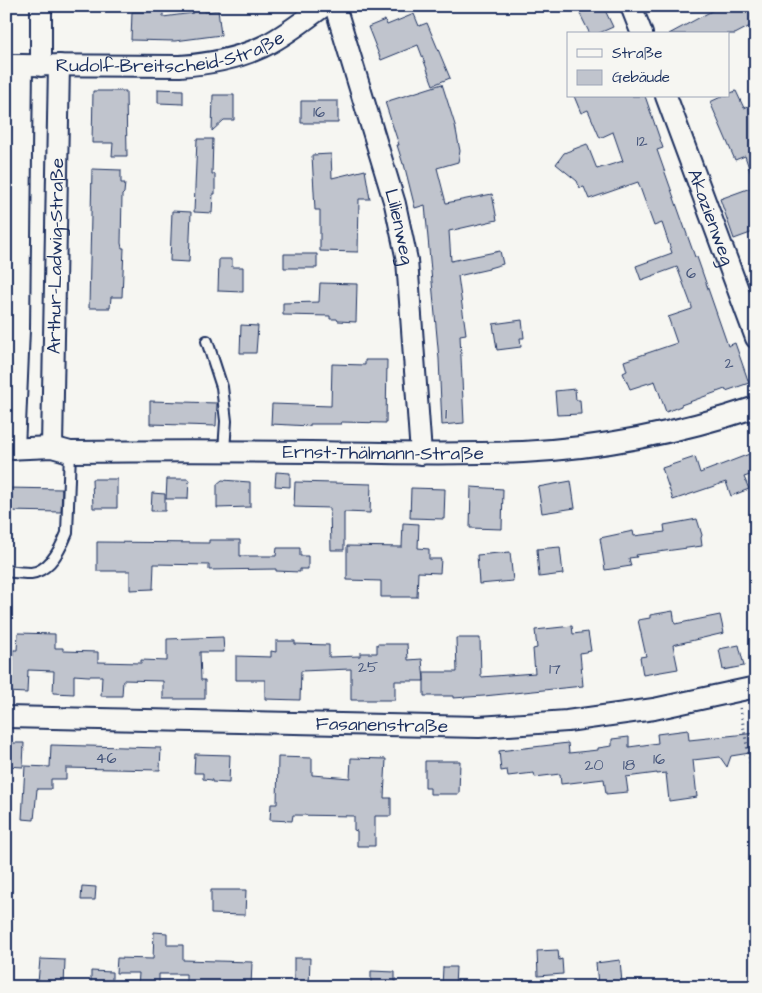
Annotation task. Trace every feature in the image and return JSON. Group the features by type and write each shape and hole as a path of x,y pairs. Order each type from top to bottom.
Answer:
{"street":[{"name":"Arthur-Ladwig-Straße","path":"10,449 32,65 41,6"},
{"name":"Rudolf-Breitscheid-Straße","path":"32,65 180,66 206,64 234,58 268,44 324,6"},
{"name":"Lilienweg","path":"335,6 395,204 407,260 421,454"},
{"path":"631,6 641,32"},
{"name":"Arthur-Ladwig-Straße","path":"32,65 61,449"},
{"name":"Akazienweg","path":"667,98 756,338"},
{"name":"Ernst-Thälmann-Straße","path":"10,449 421,454 524,452 581,446 669,432 705,424 756,407"},
{"name":"Fasanenstraße","path":"6,717 478,727 567,721 654,709 747,689"}],"lane":[{"path":"207,341 222,387 226,421 224,451"},
{"path":"6,572 32,573 41,569 50,563 68,533 61,449"}],"path":[{"path":"747,689 756,794"}],"building":[{"path":"192,6 204,6 205,12 218,10 221,35 175,41 131,40 132,12 163,12 163,17 193,13"},
{"path":"576,6 603,6 613,27 602,32 589,32"},
{"path":"721,6 756,6 756,23 735,34 730,34 730,32 673,32"},
{"path":"414,14 419,26 427,23 450,78 433,85 418,45 381,60 368,27 385,20 387,25"},
{"path":"442,84 455,125 460,151 458,162 437,168 446,203 492,194 497,220 449,231 451,261 500,251 503,264 458,276 466,334 460,335 464,423 442,425 439,359 425,205 415,208 404,164 397,145 399,145 385,102"},
{"path":"158,89 183,90 183,104 158,103"},
{"path":"93,91 126,91 127,156 112,156 113,143 92,143"},
{"path":"736,91 744,108 756,103 756,180 753,180 745,156 735,160 710,102 719,98 730,98 730,93"},
{"path":"213,95 234,95 234,120 224,120 212,131"},
{"path":"575,98 646,98 663,148 657,150 695,257 697,257 728,346 735,343 749,383 726,391 725,389 666,412 655,381 630,389 623,373 627,371 624,361 677,343 668,317 692,309 692,307 677,267 641,280 636,266 672,253 662,223 654,226 638,182 589,199 584,187 580,188 577,181 556,164 564,153 587,144 597,169 623,161 613,132 600,138 588,110 581,113"},
{"path":"301,101 338,101 338,123 301,123"},
{"path":"197,139 213,139 212,174 215,174 215,194 213,194 212,213 194,212"},
{"path":"331,154 332,178 365,170 370,199 359,199 358,252 320,251 320,210 315,210 312,155"},
{"path":"92,169 121,170 121,183 125,183 122,195 121,243 122,248 124,248 122,297 111,297 110,308 89,308"},
{"path":"756,186 756,231 734,239 720,199"},
{"path":"172,211 191,212 189,262 170,261"},
{"path":"284,254 317,254 317,268 284,268"},
{"path":"219,259 232,259 232,267 243,267 243,292 218,291"},
{"path":"320,283 357,284 356,322 338,321 337,319 330,319 330,316 283,315 283,303 319,302"},
{"path":"522,320 524,338 520,338 521,347 497,350 493,324"},
{"path":"241,325 258,326 256,353 240,353"},
{"path":"365,360 387,360 386,423 341,422 341,424 310,424 310,426 271,424 272,404 331,406 332,364 365,365"},
{"path":"575,389 576,400 580,400 581,414 557,415 555,391"},
{"path":"150,401 217,403 216,426 150,424"},
{"path":"752,453 756,463 756,473 744,477 749,489 731,496 726,482 673,500 662,468 695,457 700,473"},
{"path":"276,472 290,473 290,487 275,486"},
{"path":"92,479 117,479 117,508 93,508"},
{"path":"167,479 189,479 188,499 166,499"},
{"path":"222,480 250,482 250,507 217,508 217,484"},
{"path":"571,481 575,508 542,513 538,487"},
{"path":"295,482 371,484 370,513 344,512 344,550 331,550 330,508 294,507"},
{"path":"471,487 503,489 502,529 470,528"},
{"path":"6,488 62,489 61,512 6,511"},
{"path":"411,488 445,489 444,519 410,518"},
{"path":"152,493 165,494 165,511 151,511"},
{"path":"697,519 702,535 702,546 636,555 637,557 629,558 631,566 605,570 600,538 633,531 634,536 665,532 664,525"},
{"path":"403,523 419,524 418,548 429,549 429,559 441,559 440,573 418,572 417,597 381,597 381,581 347,580 347,546 402,547"},
{"path":"209,540 240,540 240,556 276,556 277,548 300,548 300,556 308,556 308,569 300,569 300,572 276,571 276,569 209,570 209,565 154,564 153,589 130,590 130,571 97,571 97,542 209,543"},
{"path":"560,547 563,574 539,577 537,549"},
{"path":"510,552 513,581 479,584 477,555"},
{"path":"673,611 675,624 720,615 724,633 673,645 678,669 643,675 640,657 646,656 638,620 650,618 650,615"},
{"path":"572,626 573,634 588,632 591,651 580,653 583,686 453,698 453,696 424,696 424,672 457,672 456,638 480,638 481,677 535,673 533,649 537,648 535,630"},
{"path":"18,633 55,634 55,648 63,648 63,651 98,652 98,662 141,663 141,660 167,661 167,639 223,637 224,652 200,652 201,680 205,680 205,699 163,699 163,681 123,680 122,696 101,696 102,676 74,675 74,694 53,693 54,671 28,670 27,693 6,692 6,660 13,660 13,650 17,650"},
{"path":"276,641 295,641 295,644 329,645 329,657 360,656 360,653 377,653 377,644 407,644 408,660 422,659 424,681 395,681 395,700 351,700 351,669 301,671 300,700 265,699 265,680 236,680 236,656 271,657 271,651 276,652"},
{"path":"739,645 744,666 723,670 719,649"},
{"path":"688,730 689,740 756,733 756,752 731,756 727,767 720,757 693,760 697,797 669,801 666,773 626,777 628,792 606,794 604,779 561,784 560,774 535,777 534,773 508,776 507,770 501,771 499,751 568,743 569,753 598,750 598,748 612,746 612,739 629,737 629,747 658,743 657,734"},
{"path":"6,743 24,743 23,767 6,766"},
{"path":"51,745 161,748 160,770 66,768 66,779 51,779 51,789 37,789 34,820 22,819 25,766 50,767"},
{"path":"195,754 230,755 229,783 212,782 212,780 203,779 203,773 194,773"},
{"path":"278,757 312,758 312,775 350,778 351,758 386,759 384,798 391,798 391,816 375,816 375,846 357,846 354,816 293,815 292,821 270,820 271,804 277,804"},
{"path":"425,761 460,761 459,794 430,794 430,788 425,788"},
{"path":"82,886 96,887 95,900 81,900"},
{"path":"211,890 246,890 245,915 211,914"},
{"path":"154,932 167,933 167,945 183,945 183,960 252,962 251,987 186,987 186,974 159,974 159,987 138,987 139,973 116,973 117,958 153,959"},
{"path":"558,950 559,960 562,959 563,974 538,976 537,951"},
{"path":"294,958 310,958 309,987 294,987"},
{"path":"40,959 65,960 64,987 44,987 44,984 38,983"},
{"path":"620,960 622,983 598,985 596,963"},
{"path":"443,967 456,967 455,987 442,987"},
{"path":"91,971 112,972 112,987 91,987"},
{"path":"371,971 395,972 395,987 371,987"}]}
